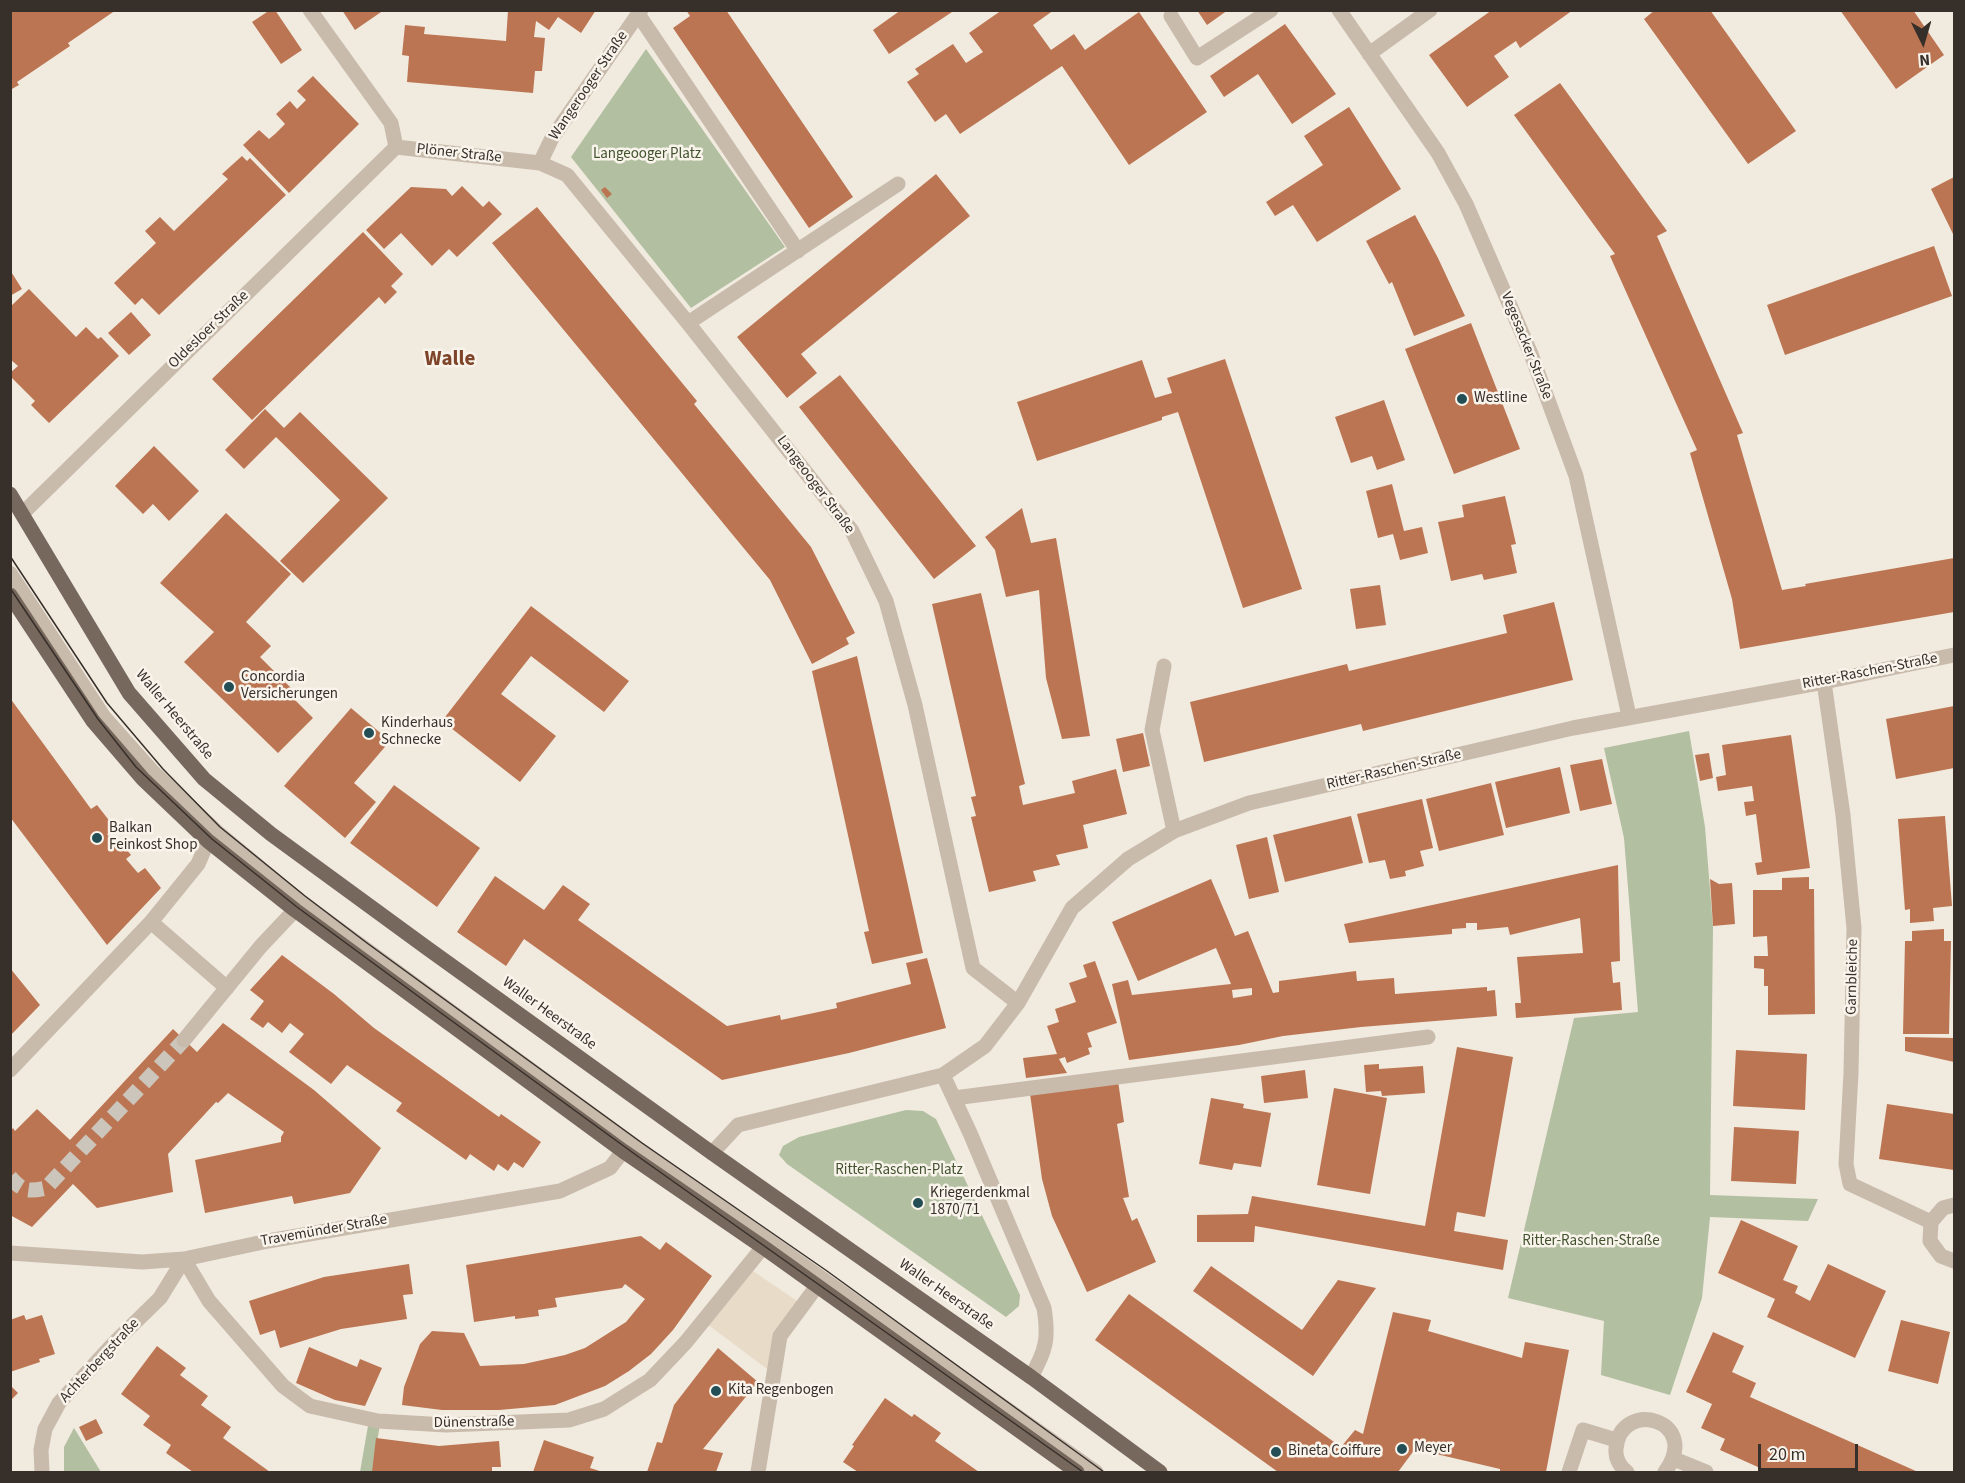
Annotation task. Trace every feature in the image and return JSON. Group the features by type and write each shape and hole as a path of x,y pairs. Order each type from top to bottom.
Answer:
{"main road":[{"name":"Waller Heerstraße","path":"10,494 129,693 204,778 271,834 712,1153 1031,1377 1160,1473"},
{"path":"10,595 93,721 143,779 208,841 295,910 622,1151 763,1247 1077,1473"}],"street":[{"name":"Plöner Straße","path":"310,10 391,123 396,147 540,163"},
{"path":"1171,16 1197,58 1271,10"},
{"name":"Vegesacker Straße","path":"1339,10 1438,153 1466,204 1530,354 1576,476 1629,717"},
{"path":"1369,54 1431,10"},
{"path":"640,12 798,251"},
{"name":"Wangerooger Straße","path":"540,163 552,138 640,12"},
{"name":"Oldesloer Straße","path":"23,513 396,147"},
{"name":"Langeooger Straße","path":"540,163 567,175 688,322 852,531 886,601 915,705 973,968 1018,1003"},
{"path":"688,322 898,184"},
{"path":"10,573 104,717 160,779 217,832 300,901 639,1149 823,1277 1096,1473"},
{"name":"Ritter-Raschen-Straße","path":"943,1075 985,1046 1018,1003 1072,908 1128,859 1174,831 1250,803 1573,728 1824,682 1954,655"},
{"path":"1164,666 1152,730 1174,831"},
{"name":"Garnbleiche","path":"1824,682 1843,815 1854,928 1851,1073 1846,1164 1850,1184 1931,1222"},
{"path":"10,1070 151,922 198,864 208,841"},
{"path":"184,1040 295,910"},
{"path":"151,922 227,988"},
{"path":"954,1098 1428,1037"},
{"path":"712,1153 738,1125 943,1075 970,1132 1044,1308 1047,1331 1044,1354 1031,1377"},
{"name":"Travemünder Straße","path":"10,1253 142,1262 184,1259 268,1241 560,1191 610,1168 622,1151"},
{"path":"1954,1206 1943,1208 1931,1222 1930,1241 1941,1256 1954,1261"},
{"name":"Dünenstraße","path":"184,1259 209,1301 283,1386 310,1406 378,1421 446,1425 569,1420 604,1409 650,1380 686,1342 763,1247"},
{"name":"Achterbergstraße","path":"42,1473 41,1450 45,1429 59,1403 114,1343 160,1298 184,1259"},
{"path":"758,1473 780,1336 817,1286"},
{"path":"1627,1473 1621,1467 1615,1454 1616,1440 1624,1428 1636,1420 1651,1419 1663,1424 1672,1434 1676,1446 1674,1460 1665,1473"},
{"path":"1569,1473 1583,1430 1616,1440"},
{"path":"1674,1460 1706,1473"}],"green space":[{"name":"Langeooger Platz","path":"646,49 785,247 691,308 571,157"},
{"path":"1689,731 1705,827 1713,927 1710,1195 1818,1199 1808,1221 1710,1217 1702,1298 1670,1395 1601,1375 1604,1321 1508,1298 1574,1018 1638,1012 1624,838 1604,748"},
{"name":"Ritter-Raschen-Platz","path":"906,1110 923,1111 936,1119 1020,1295 1019,1306 1006,1317 787,1164 779,1155 783,1146 799,1137"},
{"path":"369,1420 380,1423 373,1472 360,1472"},
{"path":"74,1428 101,1472 64,1472 64,1447"}],"shaded area":[{"path":"747,1267 803,1305 780,1336 775,1375 703,1321"}],"building":[{"path":"14,10 116,10 68,43 70,46 17,82 19,85 10,90 10,13"},
{"path":"270,10 275,10 302,50 281,64 252,22"},
{"path":"342,10 384,10 355,30"},
{"path":"508,10 596,10 581,33 558,17 549,30 536,21 534,37 545,38 542,71 535,71 533,93 407,82 409,56 402,55 405,25 425,27 424,34 506,41"},
{"path":"686,10 726,10 853,197 809,228 673,28 690,16"},
{"path":"901,10 955,10 889,54 873,30"},
{"path":"1002,10 1054,10 1033,25 1051,50 1074,34 1085,50 1139,12 1207,112 1129,165 1062,66 960,134 946,114 935,122 907,82 919,74 915,69 953,44 966,63 983,52 969,33"},
{"path":"1197,10 1228,10 1207,25"},
{"path":"1492,10 1573,10 1520,48 1516,41 1494,56 1509,77 1467,107 1429,55"},
{"path":"1655,10 1710,10 1796,131 1748,164 1644,19"},
{"path":"1840,10 1913,10 1944,55 1896,89"},
{"path":"1285,24 1336,94 1292,124 1258,74 1224,97 1210,76"},
{"path":"313,76 359,124 289,193 243,145 259,130 269,139 275,134 285,124 276,114 290,101 297,109 306,100 297,91"},
{"path":"1560,83 1667,231 1657,236 1743,433 1737,435 1782,590 1954,558 1954,612 1740,649 1732,599 1690,453 1697,450 1610,256 1615,254 1514,115"},
{"path":"1349,107 1401,189 1317,242 1293,205 1275,216 1266,202 1323,165 1304,136"},
{"path":"242,156 247,161 250,158 286,195 159,315 142,298 135,305 114,283 156,243 145,231 160,217 174,231 228,179 222,174"},
{"path":"936,174 970,216 801,354 817,373 787,398 737,337"},
{"path":"1954,177 1954,236 1931,189"},
{"path":"462,186 483,207 489,201 502,214 457,257 449,249 432,266 401,233 384,249 366,230 411,187 446,189 452,196"},
{"path":"605,187 612,194 607,198 601,190"},
{"path":"537,207 697,401 694,404 811,547 855,633 846,638 849,644 812,664 770,580 492,243"},
{"path":"1415,215 1465,316 1414,336 1392,282 1389,284 1366,241"},
{"path":"363,232 403,274 391,286 397,292 385,304 379,297 252,420 212,379"},
{"path":"1934,246 1952,296 1785,355 1767,305"},
{"path":"10,270 22,289 10,296"},
{"path":"29,289 76,337 86,327 98,339 101,337 119,356 49,423 31,405 35,401 10,376 10,373 18,366 10,359 10,307"},
{"path":"131,312 151,335 129,355 108,333"},
{"name":"Westline","path":"1471,323 1520,449 1454,474 1405,349"},
{"path":"1225,359 1302,589 1243,608 1178,412 1162,417 1162,420 1037,461 1017,402 1142,360 1155,398 1172,393 1167,378"},
{"path":"840,375 976,546 934,579 799,407"},
{"path":"1384,400 1405,460 1377,470 1372,456 1351,463 1335,417"},
{"path":"265,409 284,428 300,412 388,498 303,583 280,561 340,500 276,437 244,469 225,450"},
{"path":"154,446 199,491 169,521 153,504 143,514 115,486"},
{"path":"1392,484 1404,531 1422,527 1428,553 1400,560 1393,534 1378,538 1366,491"},
{"path":"1505,496 1516,544 1511,545 1517,573 1484,580 1482,574 1451,581 1438,522 1464,517 1462,505"},
{"path":"1022,508 1031,543 1056,538 1090,736 1062,739 1046,678 1039,590 1006,597 995,550 985,537"},
{"path":"226,513 291,574 246,622 271,646 260,657 297,694 293,698 313,718 278,753 184,662 214,632 160,583"},
{"path":"1380,585 1386,625 1356,629 1350,589"},
{"path":"981,593 1025,784 1019,786 1023,805 1075,793 1072,781 1116,769 1127,814 1083,825 1088,848 1056,855 1060,865 1033,871 1036,881 989,892 971,817 976,816 971,797 976,796 932,604"},
{"path":"1554,602 1573,680 1363,731 1361,724 1204,762 1190,702 1347,664 1349,671 1507,633 1503,615"},
{"path":"531,606 629,681 604,712 531,656 501,694 556,736 520,782 442,721"},
{"path":"857,656 923,953 872,964 864,932 869,931 812,671"},
{"path":"10,698 91,809 97,805 115,828 107,834 114,843 118,839 131,855 126,859 138,873 145,868 161,888 107,945 10,817"},
{"path":"1954,706 1954,768 1896,779 1886,719"},
{"path":"351,708 390,741 354,783 376,802 345,838 284,786"},
{"path":"1143,733 1150,766 1123,772 1116,739"},
{"path":"1791,735 1810,868 1757,875 1755,863 1762,862 1756,814 1746,816 1744,802 1754,801 1752,786 1718,791 1716,777 1726,775 1722,745"},
{"path":"1709,753 1713,778 1700,781 1695,755"},
{"path":"1602,759 1612,804 1580,811 1570,765"},
{"path":"1560,767 1570,813 1506,828 1495,782"},
{"path":"1491,783 1504,835 1439,851 1426,799"},
{"path":"394,785 480,848 437,907 350,843"},
{"path":"1422,799 1433,848 1420,851 1424,866 1405,871 1406,876 1390,879 1385,860 1369,863 1357,814"},
{"path":"1351,816 1363,863 1285,882 1273,835"},
{"path":"1945,816 1952,906 1933,908 1934,921 1910,923 1910,909 1905,910 1898,819"},
{"path":"1267,837 1279,892 1249,899 1236,845"},
{"path":"1618,865 1620,961 1611,962 1613,983 1620,982 1622,1010 1516,1018 1515,1003 1521,1003 1517,957 1583,953 1580,918 1510,935 1508,927 1477,930 1477,923 1466,923 1466,928 1452,929 1452,934 1349,943 1344,924"},
{"path":"495,876 544,910 563,885 590,904 578,920 727,1026 780,1015 781,1020 837,1008 836,1003 911,984 906,963 927,958 946,1028 849,1053 722,1080 524,939 506,966 457,932"},
{"path":"1809,877 1809,889 1814,889 1815,1014 1768,1015 1768,986 1764,986 1764,969 1754,968 1754,956 1768,956 1767,936 1753,937 1753,890 1782,890 1782,878"},
{"path":"1211,879 1235,936 1248,931 1273,993 1279,992 1279,981 1356,971 1357,981 1394,978 1395,994 1487,987 1487,991 1495,990 1497,1016 1283,1036 1239,1045 1129,1060 1112,984 1128,980 1132,995 1231,984 1216,948 1138,981 1112,922","holes":["1252,988 1252,995 1233,998 1232,990"]},
{"path":"1710,879 1719,884 1732,883 1735,924 1713,926"},
{"path":"1944,929 1944,941 1951,941 1949,1034 1903,1034 1905,941 1912,941 1912,931"},
{"path":"282,955 374,1028 499,1117 501,1114 541,1142 523,1168 514,1162 508,1171 498,1164 494,1171 470,1154 466,1160 396,1111 402,1103 347,1065 331,1084 289,1052 304,1034 290,1023 282,1033 268,1022 263,1028 250,1019 264,1001 250,990"},
{"path":"1095,961 1117,1023 1087,1033 1092,1047 1088,1048 1090,1054 1067,1063 1065,1057 1059,1059 1067,1073 1026,1078 1023,1058 1057,1054 1047,1026 1059,1022 1055,1009 1076,1002 1069,983 1087,977 1083,965"},
{"path":"10,968 40,1005 10,1036"},
{"path":"223,1023 314,1090 381,1148 350,1193 294,1204 292,1196 205,1213 195,1160 281,1142 284,1132 228,1093 218,1103 216,1102 168,1154 173,1192 97,1208 73,1184 32,1227 10,1215 10,1132 13,1128 15,1131 37,1109 70,1140 173,1029 197,1052"},
{"path":"1905,1037 1954,1038 1954,1062 1905,1051"},
{"path":"1457,1047 1513,1057 1485,1217 1457,1212 1454,1231 1508,1240 1503,1270 1255,1226 1254,1242 1197,1242 1197,1215 1248,1214 1252,1196 1425,1226"},
{"path":"1736,1050 1807,1054 1805,1110 1733,1106"},
{"path":"1379,1064 1379,1069 1423,1066 1425,1093 1382,1096 1381,1091 1366,1092 1364,1065"},
{"path":"1305,1070 1308,1098 1264,1103 1261,1076"},
{"path":"1118,1081 1124,1122 1117,1124 1129,1197 1123,1198 1132,1221 1137,1218 1156,1262 1087,1292 1052,1216 1042,1179 1030,1094"},
{"path":"1334,1088 1387,1098 1370,1194 1317,1185"},
{"path":"1211,1098 1244,1104 1243,1108 1271,1113 1261,1167 1234,1163 1232,1170 1199,1164"},
{"path":"1887,1104 1954,1114 1954,1170 1879,1159"},
{"path":"1734,1127 1799,1131 1796,1184 1731,1181"},
{"path":"1741,1220 1798,1246 1783,1280 1798,1286 1795,1293 1810,1301 1828,1264 1886,1291 1855,1358 1767,1317 1775,1299 1718,1273"},
{"path":"641,1236 660,1250 666,1242 712,1276 673,1330 651,1354 629,1371 605,1386 555,1405 499,1410 442,1410 402,1405 404,1387 420,1344 432,1331 464,1333 480,1366 524,1364 585,1348 626,1322 645,1299 625,1284 622,1288 555,1298 557,1307 538,1310 539,1316 515,1319 515,1316 474,1322 466,1265"},
{"path":"409,1264 413,1294 403,1295 407,1319 341,1329 280,1348 275,1330 260,1335 249,1301 324,1277"},
{"path":"1211,1266 1302,1330 1338,1280 1376,1288 1313,1376 1193,1291"},
{"path":"1129,1294 1341,1447 1355,1430 1363,1434 1393,1312 1431,1320 1428,1331 1522,1358 1525,1342 1569,1350 1546,1472 1500,1472 1500,1469 1415,1449 1398,1472 1278,1472 1095,1340"},
{"path":"24,1315 26,1320 42,1315 55,1354 39,1359 40,1362 10,1372 10,1320"},
{"path":"1901,1320 1950,1332 1938,1384 1888,1371"},
{"path":"1713,1332 1744,1346 1732,1372 1756,1383 1750,1397 1918,1472 1769,1472 1720,1450 1725,1439 1701,1428 1712,1404 1686,1392"},
{"path":"157,1346 186,1368 180,1375 208,1396 201,1405 231,1427 223,1438 270,1472 193,1472 166,1453 171,1445 143,1425 150,1416 121,1394"},
{"path":"309,1347 357,1367 360,1359 382,1368 365,1406 335,1400 296,1383"},
{"path":"718,1348 758,1382 703,1449 723,1453 716,1472 647,1472 657,1442 662,1443 674,1405"},
{"path":"10,1385 18,1393 10,1401"},
{"path":"885,1398 912,1417 914,1414 941,1433 935,1441 979,1472 858,1472 843,1462 854,1446 852,1445"},
{"path":"96,1419 103,1433 86,1441 79,1427"},
{"path":"376,1438 439,1446 499,1441 501,1467 492,1467 492,1472 372,1472"},
{"path":"544,1440 594,1457 590,1468 603,1472 533,1472"}],"tunnel":[{"path":"10,1177 26,1189 46,1188 184,1040"}],"tram line":[{"path":"10,556 107,703 163,769 220,827 367,943 642,1143 827,1271 1104,1472"},
{"path":"10,588 98,719 136,767 212,839 297,907 636,1155 1083,1472"}],"place":[{"name":"Westline","path":"1462,399"},
{"name":"Concordia Versicherungen","path":"229,687"},
{"name":"Kinderhaus Schnecke","path":"369,733"},
{"name":"Balkan Feinkost Shop","path":"97,838"},
{"name":"Kriegerdenkmal 1870/71","path":"918,1203"},
{"name":"Kita Regenbogen","path":"716,1391"},
{"name":"Meyer","path":"1402,1449"},
{"name":"Bineta Coiffure","path":"1276,1452"}],"district":[{"name":"Walle","path":"450,360"}]}
